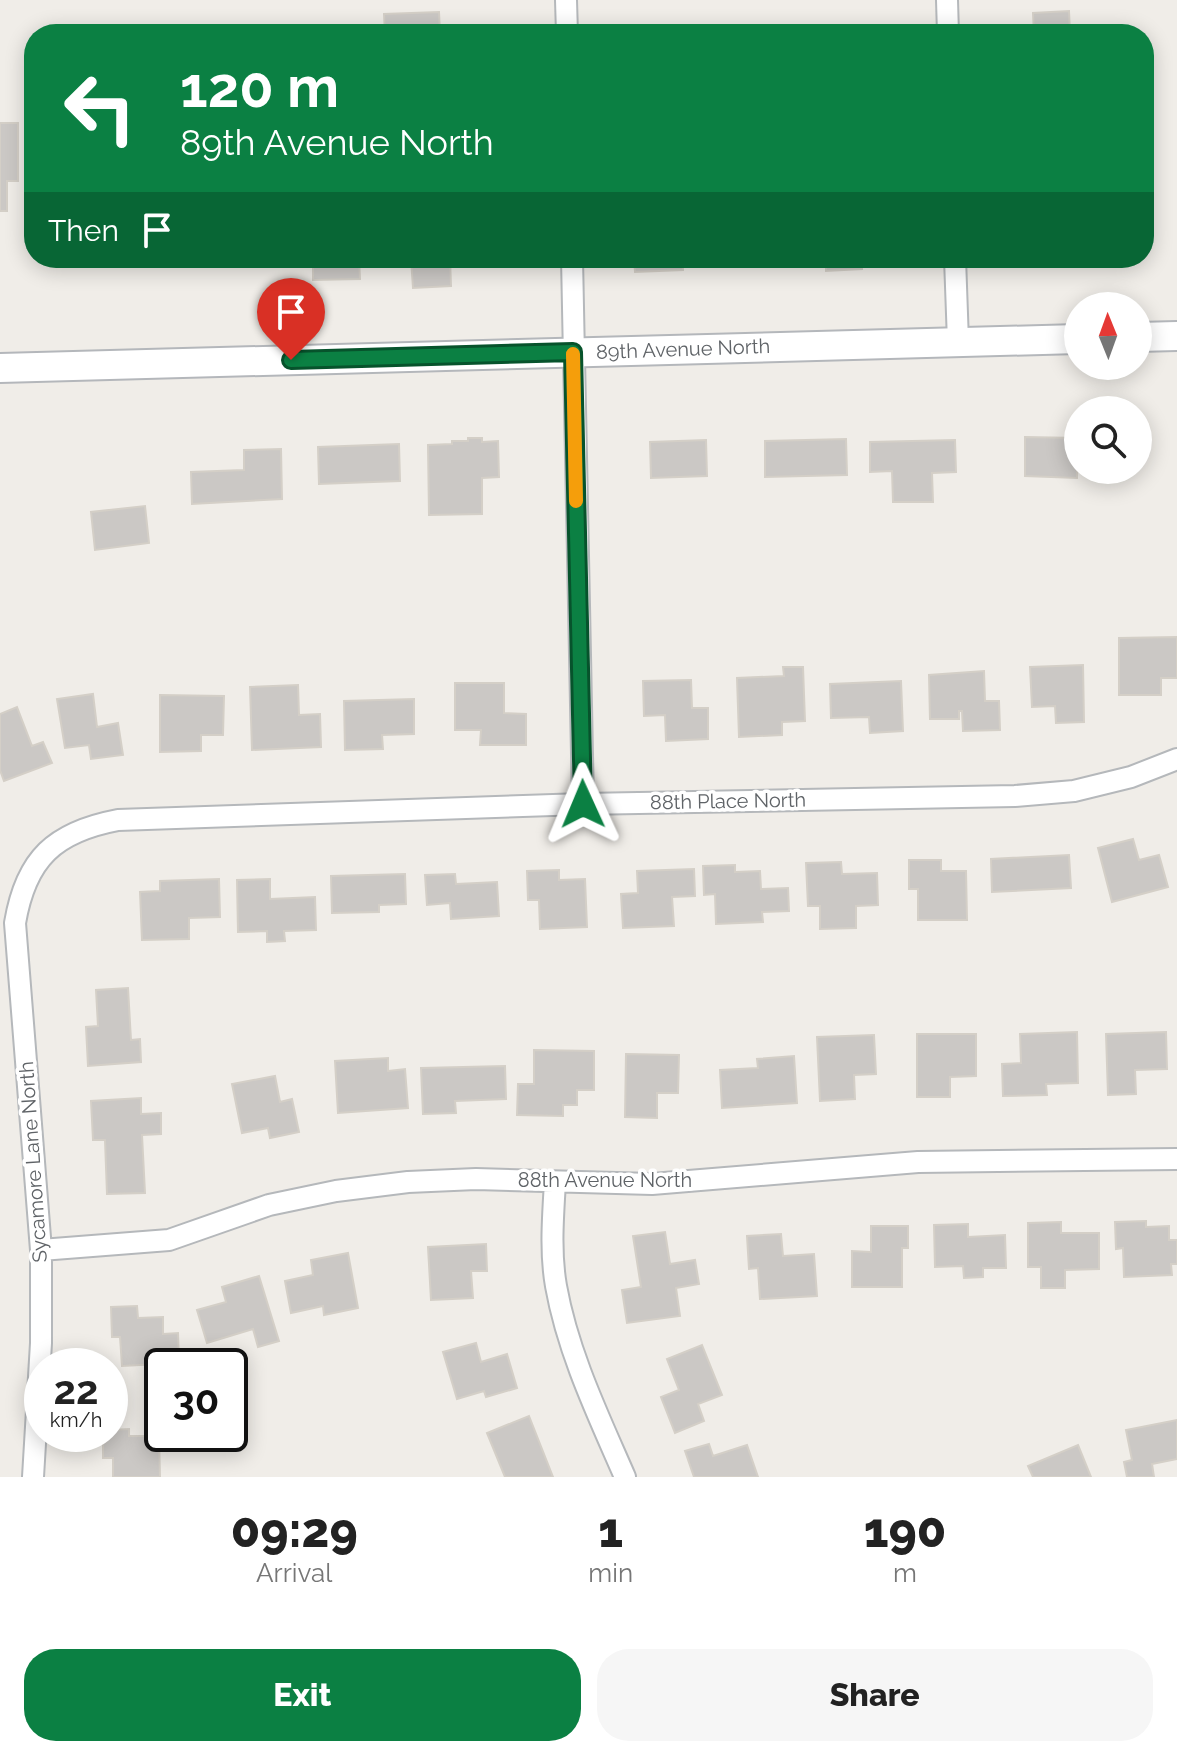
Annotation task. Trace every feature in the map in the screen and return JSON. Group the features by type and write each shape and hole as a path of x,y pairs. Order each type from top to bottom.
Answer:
{"street":[{"path":"566,0 567,24"},
{"path":"947,0 948,24"},
{"path":"572,268 583,804"},
{"path":"955,268 958,342"},
{"path":"1152,337 1177,336"},
{"name":"89th Avenue North","path":"0,368 1064,339"},
{"name":"88th Place North","path":"44,855 64,837 88,826 118,820 583,804 1015,796 1074,791 1131,777 1177,759"},
{"name":"Sycamore Lane North","path":"33,1477 41,1343 41,1250 15,923 19,899 44,855"},
{"name":"88th Avenue North","path":"41,1250 169,1240 269,1205 336,1191 408,1182 476,1179 652,1184 918,1162 1177,1159"},
{"path":"555,1182 552,1228 556,1284 568,1339 625,1477"}],"building":[{"path":"1069,11 1070,24 1034,24 1033,13"},
{"path":"439,12 440,24 384,24 384,14"},
{"path":"0,123 18,123 18,181 7,181 7,211 0,211"},
{"path":"313,268 359,268 360,279 313,280"},
{"path":"412,268 450,268 451,286 413,288"},
{"path":"635,268 683,270 635,272"},
{"path":"826,268 862,268 862,269 826,271"},
{"path":"1025,437 1064,438 1064,478 1025,476"},
{"path":"468,438 482,438 482,442 498,441 499,477 482,478 482,514 429,515 428,445 452,444 452,441 468,441"},
{"path":"846,439 847,475 765,477 765,441"},
{"path":"706,440 707,476 651,478 650,442"},
{"path":"955,440 956,472 932,473 933,502 893,502 892,471 870,472 870,442"},
{"path":"399,444 400,481 319,484 318,447"},
{"path":"281,449 282,499 192,504 191,472 244,470 244,450"},
{"path":"145,506 149,543 95,550 91,512"},
{"path":"1177,637 1177,678 1161,678 1161,695 1119,695 1119,638"},
{"path":"1083,665 1084,722 1056,723 1055,706 1032,707 1030,667"},
{"path":"783,667 803,667 805,721 782,722 782,735 739,737 737,678 784,676"},
{"path":"984,671 985,701 999,701 1000,730 963,731 962,711 959,711 959,719 930,719 929,675"},
{"path":"691,680 692,708 708,708 708,739 666,741 665,715 644,716 643,681"},
{"path":"901,681 903,731 870,733 869,717 831,718 830,684"},
{"path":"455,683 504,683 504,713 526,714 526,745 480,745 481,730 455,730"},
{"path":"298,685 299,715 320,714 321,747 252,750 250,687"},
{"path":"93,694 97,727 118,723 123,755 91,759 89,745 65,748 57,699"},
{"path":"160,695 224,696 223,735 201,735 201,751 160,752"},
{"path":"414,699 414,734 382,735 383,749 345,750 344,701"},
{"path":"17,707 32,746 43,742 52,763 4,781 0,770 0,714"},
{"path":"1133,839 1139,860 1159,855 1168,887 1112,902 1098,848"},
{"path":"1069,855 1071,888 992,892 991,859"},
{"path":"909,860 941,860 941,871 966,871 967,920 918,920 918,889 909,889"},
{"path":"841,862 842,874 877,873 878,905 856,906 856,928 820,929 820,906 808,906 806,863"},
{"path":"735,865 735,872 760,871 761,889 788,888 789,911 762,912 763,922 716,924 715,894 704,895 703,866"},
{"path":"694,869 695,896 672,897 674,926 623,928 621,894 638,893 637,871"},
{"path":"559,870 559,880 585,879 587,927 540,929 539,900 528,900 527,871"},
{"path":"405,874 406,904 379,905 379,912 332,913 331,876"},
{"path":"455,874 456,884 497,882 499,916 451,919 450,903 427,905 425,875"},
{"path":"219,879 220,917 189,918 189,939 142,940 140,892 160,891 160,881"},
{"path":"270,879 270,899 315,897 316,930 284,931 285,941 267,942 267,931 238,932 237,880"},
{"path":"128,988 131,1040 140,1039 141,1062 88,1066 86,1027 98,1026 96,990"},
{"path":"1077,1032 1078,1083 1046,1084 1047,1095 1003,1096 1002,1064 1021,1063 1020,1034"},
{"path":"1166,1032 1167,1069 1135,1070 1136,1094 1108,1095 1106,1034"},
{"path":"917,1034 976,1034 976,1076 950,1077 950,1097 917,1097"},
{"path":"874,1035 876,1074 854,1075 855,1099 820,1101 817,1037"},
{"path":"534,1050 594,1051 594,1090 577,1090 577,1105 563,1105 563,1116 517,1115 518,1084 534,1084"},
{"path":"626,1054 679,1055 678,1093 657,1093 657,1118 625,1117"},
{"path":"794,1056 797,1103 722,1108 720,1070 758,1068 757,1059"},
{"path":"388,1058 388,1071 405,1069 408,1108 338,1113 335,1061"},
{"path":"505,1066 506,1099 455,1101 456,1113 423,1114 421,1068"},
{"path":"275,1076 280,1102 292,1099 299,1132 270,1138 268,1128 242,1133 232,1084"},
{"path":"141,1098 141,1114 161,1113 161,1134 142,1135 145,1193 107,1194 105,1140 93,1140 91,1101"},
{"path":"1146,1221 1146,1227 1169,1226 1169,1240 1177,1240 1177,1264 1171,1264 1172,1275 1124,1277 1123,1248 1116,1249 1115,1222"},
{"path":"1061,1222 1061,1233 1099,1233 1099,1269 1065,1270 1065,1288 1041,1288 1041,1267 1028,1267 1028,1223"},
{"path":"968,1224 968,1237 1005,1235 1006,1268 983,1268 983,1277 964,1278 963,1266 935,1267 934,1225"},
{"path":"871,1226 908,1226 908,1248 902,1248 902,1287 852,1287 852,1251 871,1252"},
{"path":"665,1232 670,1264 695,1260 699,1284 676,1288 680,1316 627,1323 622,1290 641,1287 633,1236"},
{"path":"781,1234 783,1256 814,1254 817,1296 760,1299 758,1268 749,1269 747,1236"},
{"path":"486,1244 487,1271 471,1271 473,1298 431,1300 428,1247"},
{"path":"348,1253 358,1308 324,1315 323,1306 291,1313 285,1281 313,1275 311,1260"},
{"path":"259,1276 279,1341 258,1347 253,1329 207,1343 197,1310 226,1302 222,1287"},
{"path":"137,1306 138,1318 163,1317 163,1334 178,1333 178,1348 144,1348 144,1365 128,1366 128,1348 121,1348 120,1337 112,1337 111,1307"},
{"path":"476,1343 481,1362 507,1354 517,1388 486,1397 484,1391 457,1399 443,1352"},
{"path":"702,1345 722,1395 698,1404 704,1421 675,1433 661,1397 679,1390 667,1359"},
{"path":"529,1416 553,1477 505,1477 487,1433"},
{"path":"1177,1420 1177,1459 1152,1464 1154,1477 1127,1477 1124,1462 1132,1460 1126,1430"},
{"path":"128,1429 129,1436 144,1436 144,1452 159,1452 160,1477 113,1477 113,1458 103,1458 103,1452 128,1452"},
{"path":"709,1444 713,1456 747,1445 758,1477 694,1477 685,1451"},
{"path":"1078,1445 1091,1477 1033,1477 1028,1466"}],"slow traffic":[{"path":"573,354 576,501"}],"route":[{"path":"291,360 573,352 583,804"}]}
